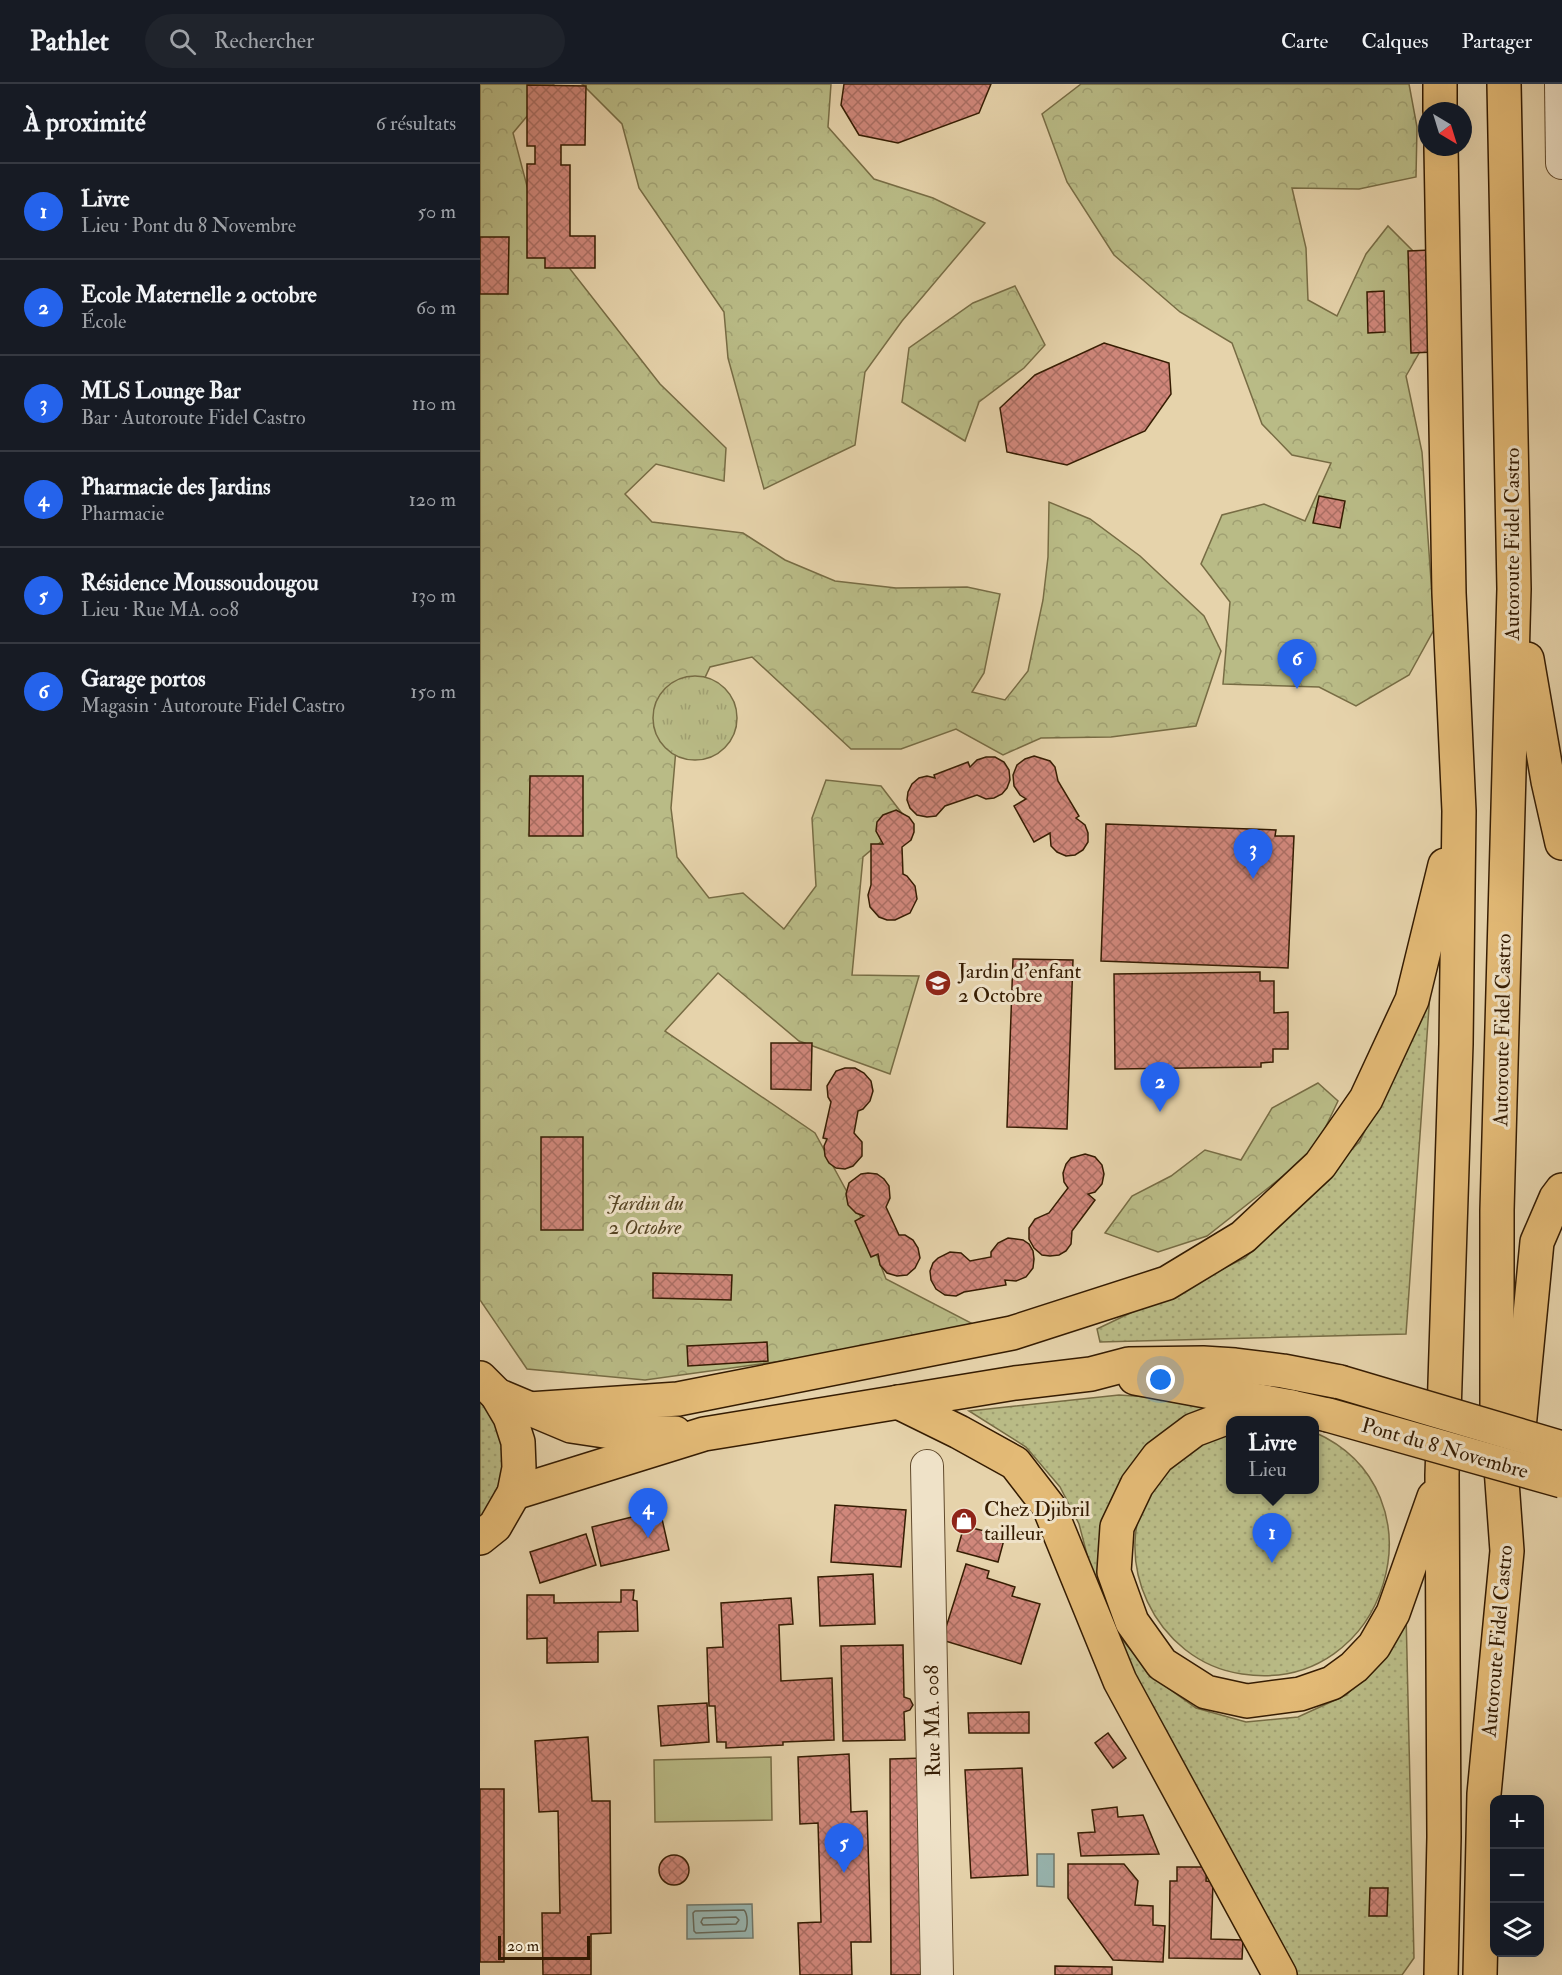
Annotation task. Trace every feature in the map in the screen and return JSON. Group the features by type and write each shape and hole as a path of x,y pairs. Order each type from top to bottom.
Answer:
{"main road":[{"path":"1440,84 1440,102"},
{"name":"Autoroute Fidel Castro","path":"1480,1975 1484,1794 1507,1551 1497,1412 1497,1210 1514,589 1504,84"},
{"path":"1441,156 1449,592 1459,811 1456,1056 1442,1475 1444,1769 1441,1975"},
{"path":"1514,589 1548,782 1562,843"},
{"path":"529,1409 678,1398 1012,1333 1167,1283 1243,1237 1320,1165 1366,1099 1412,1000 1459,811"},
{"path":"1507,1551 1537,1242 1556,1198 1562,1190"},
{"name":"Pont du 8 Novembre","path":"1091,1374 1129,1364 1203,1363 1283,1371 1340,1382 1562,1448"},
{"path":"514,1493 704,1434 1015,1383 1091,1374"},
{"name":"Pont du 8 Novembre","path":"1091,1374 1167,1383 1328,1415 1562,1481"},
{"path":"488,1387 529,1409 571,1426 611,1432 704,1434"},
{"path":"480,1538 495,1526 514,1493 519,1468 518,1442 510,1417 488,1387"},
{"path":"898,1402 1015,1463 1049,1507 1120,1681 1280,1975"},
{"path":"1231,1416 1242,1412 1292,1407"},
{"path":"1226,1418 1194,1430 1158,1457 1137,1485 1117,1527 1114,1572 1132,1622 1162,1664 1206,1692 1247,1701 1290,1696 1332,1683 1354,1667 1374,1646 1393,1613 1442,1475"}],"street":[{"path":"1561,84 1562,163"},
{"name":"Rue MA. 008","path":"927,1466 937,1975"}],"green space":[{"name":"Jardin du 2 Octobre","path":"480,84 554,84 513,133 538,228 660,384 726,448 724,481 656,464 625,494 652,522 743,533 785,560 835,581 896,588 967,587 1000,594 984,673 972,692 1005,700 1028,671 1043,600 1048,557 1049,502 1090,519 1140,556 1204,616 1221,651 1196,726 1111,737 1041,738 1003,755 956,729 901,749 851,749 752,657 710,667 677,737 671,808 677,857 709,898 743,893 784,929 816,886 812,818 826,780 881,786 907,820 863,857 852,975 919,976 890,1074 799,1041 718,973 665,1031 815,1133 865,1225 886,1279 973,1324 978,1334 645,1380 527,1369 480,1300"},
{"path":"582,84 831,84 828,127 874,179 933,198 985,223 902,321 865,372 855,445 764,489 728,358 724,312 639,188 622,124"},
{"path":"1081,84 1409,84 1417,127 1416,177 1359,189 1292,188 1306,248 1308,300 1337,316 1366,254 1388,226 1427,265 1431,332 1406,376 1422,452 1436,626 1409,675 1356,706 1319,687 1223,684 1230,602 1201,564 1222,515 1264,504 1305,521 1331,463 1292,455 1262,424 1232,343 1180,312 1114,255 1067,182 1042,114"},
{"path":"1015,286 1045,345 1024,368 979,402 965,441 902,402 909,348 973,303"},
{"path":"695,676 711,679 725,688 734,702 737,718 734,734 725,748 711,757 695,760 679,757 665,748 656,734 653,718 656,702 665,688 679,679"},
{"path":"1430,993 1406,1334 1100,1342 1097,1329 1245,1258 1360,1141"},
{"path":"1318,1083 1338,1101 1309,1162 1282,1177 1207,1236 1158,1252 1105,1233 1132,1196 1171,1176 1205,1150 1241,1160 1272,1108"},
{"path":"1119,1395 1227,1402 1178,1422 1101,1553 1108,1606 1094,1581 1079,1524 1060,1487 1026,1447 969,1411"},
{"path":"480,1397 491,1411 505,1449 500,1488 480,1520"},
{"path":"1226,1429 1226,1494 1319,1494 1319,1435 1356,1460 1380,1498 1389,1540 1383,1583 1365,1623 1334,1654 1293,1672 1242,1674 1212,1665 1185,1649 1163,1628 1147,1602 1138,1573 1135,1542 1140,1511 1157,1478 1217,1432"},
{"path":"1406,1612 1414,1958 1402,1975 1298,1975 1219,1829 1128,1669 1121,1638 1154,1678 1196,1708 1246,1722 1298,1717 1346,1695 1383,1659"},
{"path":"771,1757 772,1820 655,1822 654,1760"}],"water":[{"path":"1037,1854 1054,1854 1054,1887 1037,1886"},
{"path":"752,1904 753,1938 687,1939 687,1905"}],"building":[{"path":"844,84 991,84 979,113 898,143 859,135 841,105"},
{"path":"527,85 586,86 585,145 561,145 561,165 570,165 570,236 595,236 595,268 545,268 545,258 527,258 527,164 535,164 535,146 527,146"},
{"path":"480,237 509,237 508,294 480,294"},
{"path":"1431,250 1434,352 1411,353 1408,251"},
{"path":"1384,291 1385,332 1368,333 1367,292"},
{"path":"1104,343 1169,363 1171,394 1145,431 1067,465 1007,452 1000,408 1035,375"},
{"path":"1319,496 1345,501 1340,528 1313,523"},
{"path":"1034,756 1050,761 1055,767 1058,781 1079,816 1076,818 1085,825 1088,842 1083,850 1075,855 1066,856 1057,852 1051,846 1050,833 1034,842 1014,806 1026,799 1014,786 1013,775 1017,765"},
{"path":"995,757 1004,762 1009,770 1010,780 1002,794 986,799 977,795 945,806 936,816 917,815 910,808 907,800 908,792 919,778 927,776 935,778 934,775 968,762 970,767 977,760"},
{"path":"530,776 583,776 583,836 529,836"},
{"path":"896,810 909,817 914,824 911,840 902,847 903,874 915,886 917,899 910,913 895,920 887,920 879,917 870,907 868,895 871,885 871,844 883,844 876,831 877,822 883,815"},
{"path":"1106,824 1276,830 1275,836 1294,836 1288,968 1101,961"},
{"path":"1013,959 1073,960 1067,1129 1007,1127"},
{"path":"1260,972 1260,981 1274,981 1274,1013 1288,1012 1288,1049 1273,1049 1273,1062 1261,1063 1261,1067 1115,1069 1114,974"},
{"path":"771,1043 812,1043 811,1090 771,1089"},
{"path":"855,1068 864,1073 871,1081 873,1091 870,1101 858,1111 854,1133 862,1142 862,1156 853,1166 845,1169 836,1168 829,1163 825,1156 824,1146 827,1139 823,1138 831,1102 827,1086 836,1071"},
{"path":"541,1137 583,1137 583,1230 541,1230"},
{"path":"1085,1154 1095,1157 1102,1165 1104,1174 1102,1184 1095,1192 1088,1194 1095,1200 1072,1231 1071,1244 1066,1251 1059,1255 1042,1255 1029,1239 1029,1228 1035,1219 1049,1213 1068,1188 1064,1182 1063,1173 1066,1164 1071,1158"},
{"path":"861,1174 877,1174 889,1186 890,1198 886,1207 899,1235 905,1235 913,1240 918,1248 920,1258 915,1268 907,1275 897,1276 887,1273 880,1265 878,1254 871,1257 855,1221 864,1216 856,1213 848,1205 846,1194 849,1183"},
{"path":"1008,1238 1023,1240 1033,1251 1033,1268 1026,1277 1016,1281 1005,1280 1006,1285 964,1292 956,1296 945,1295 936,1289 931,1280 930,1271 938,1258 950,1252 961,1253 970,1261 991,1257 991,1252 998,1243"},
{"path":"653,1273 732,1275 731,1300 653,1298"},
{"path":"767,1342 768,1361 688,1366 687,1346"},
{"path":"835,1505 906,1510 901,1567 831,1562"},
{"path":"660,1510 669,1550 601,1566 592,1527"},
{"path":"964,1526 1005,1536 998,1562 957,1551"},
{"path":"586,1534 596,1565 540,1583 530,1552"},
{"path":"966,1564 989,1571 987,1578 1015,1587 1012,1596 1040,1604 1021,1664 942,1640"},
{"path":"873,1574 875,1624 820,1626 818,1577"},
{"path":"621,1590 634,1590 633,1600 637,1601 638,1631 598,1632 598,1662 547,1663 547,1638 527,1639 527,1595 554,1595 554,1603 621,1602"},
{"path":"791,1598 793,1624 779,1625 781,1681 832,1678 834,1740 726,1748 726,1742 717,1742 715,1706 709,1706 707,1648 723,1647 721,1603"},
{"path":"903,1645 904,1697 910,1699 913,1705 910,1710 904,1712 905,1740 843,1741 841,1646"},
{"path":"707,1703 709,1742 661,1746 658,1706"},
{"path":"1029,1712 1029,1733 969,1733 968,1713"},
{"path":"1108,1733 1126,1758 1113,1768 1095,1743"},
{"path":"588,1737 592,1801 610,1801 611,1933 591,1934 591,1975 543,1975 542,1913 560,1913 558,1811 539,1812 535,1741"},
{"path":"849,1754 851,1812 867,1811 871,1942 851,1942 852,1975 800,1975 798,1923 821,1922 818,1823 800,1824 798,1757"},
{"path":"925,1758 926,1975 891,1975 890,1759"},
{"path":"1022,1768 1028,1875 971,1878 965,1770"},
{"path":"480,1789 504,1789 504,1962 480,1962"},
{"path":"1117,1807 1118,1817 1143,1815 1159,1854 1081,1856 1078,1833 1095,1832 1092,1810"},
{"path":"674,1855 685,1859 689,1870 685,1881 674,1885 663,1881 659,1870 663,1859"},
{"path":"1068,1864 1124,1864 1138,1881 1135,1905 1153,1906 1153,1925 1165,1926 1163,1962 1113,1960 1068,1898"},
{"path":"1177,1867 1207,1867 1206,1881 1213,1882 1211,1939 1243,1940 1242,1959 1169,1958 1170,1881 1177,1881"},
{"path":"1370,1888 1388,1888 1387,1916 1369,1916"},
{"path":"1055,1966 1112,1967 1112,1975 1055,1975"}],"place":[{"name":"Garage portos","path":"1297,689"},
{"name":"MLS Lounge Bar","path":"1253,879"},
{"name":"Jardin d'enfant 2 Octobre","path":"938,983"},
{"name":"Ecole Maternelle 2 octobre","path":"1160,1112"},
{"name":"Chez Djibril tailleur","path":"964,1521"},
{"name":"Pharmacie des Jardins","path":"648,1538"},
{"name":"Livre","path":"1272,1563"},
{"name":"Résidence Moussoudougou","path":"844,1873"}]}
